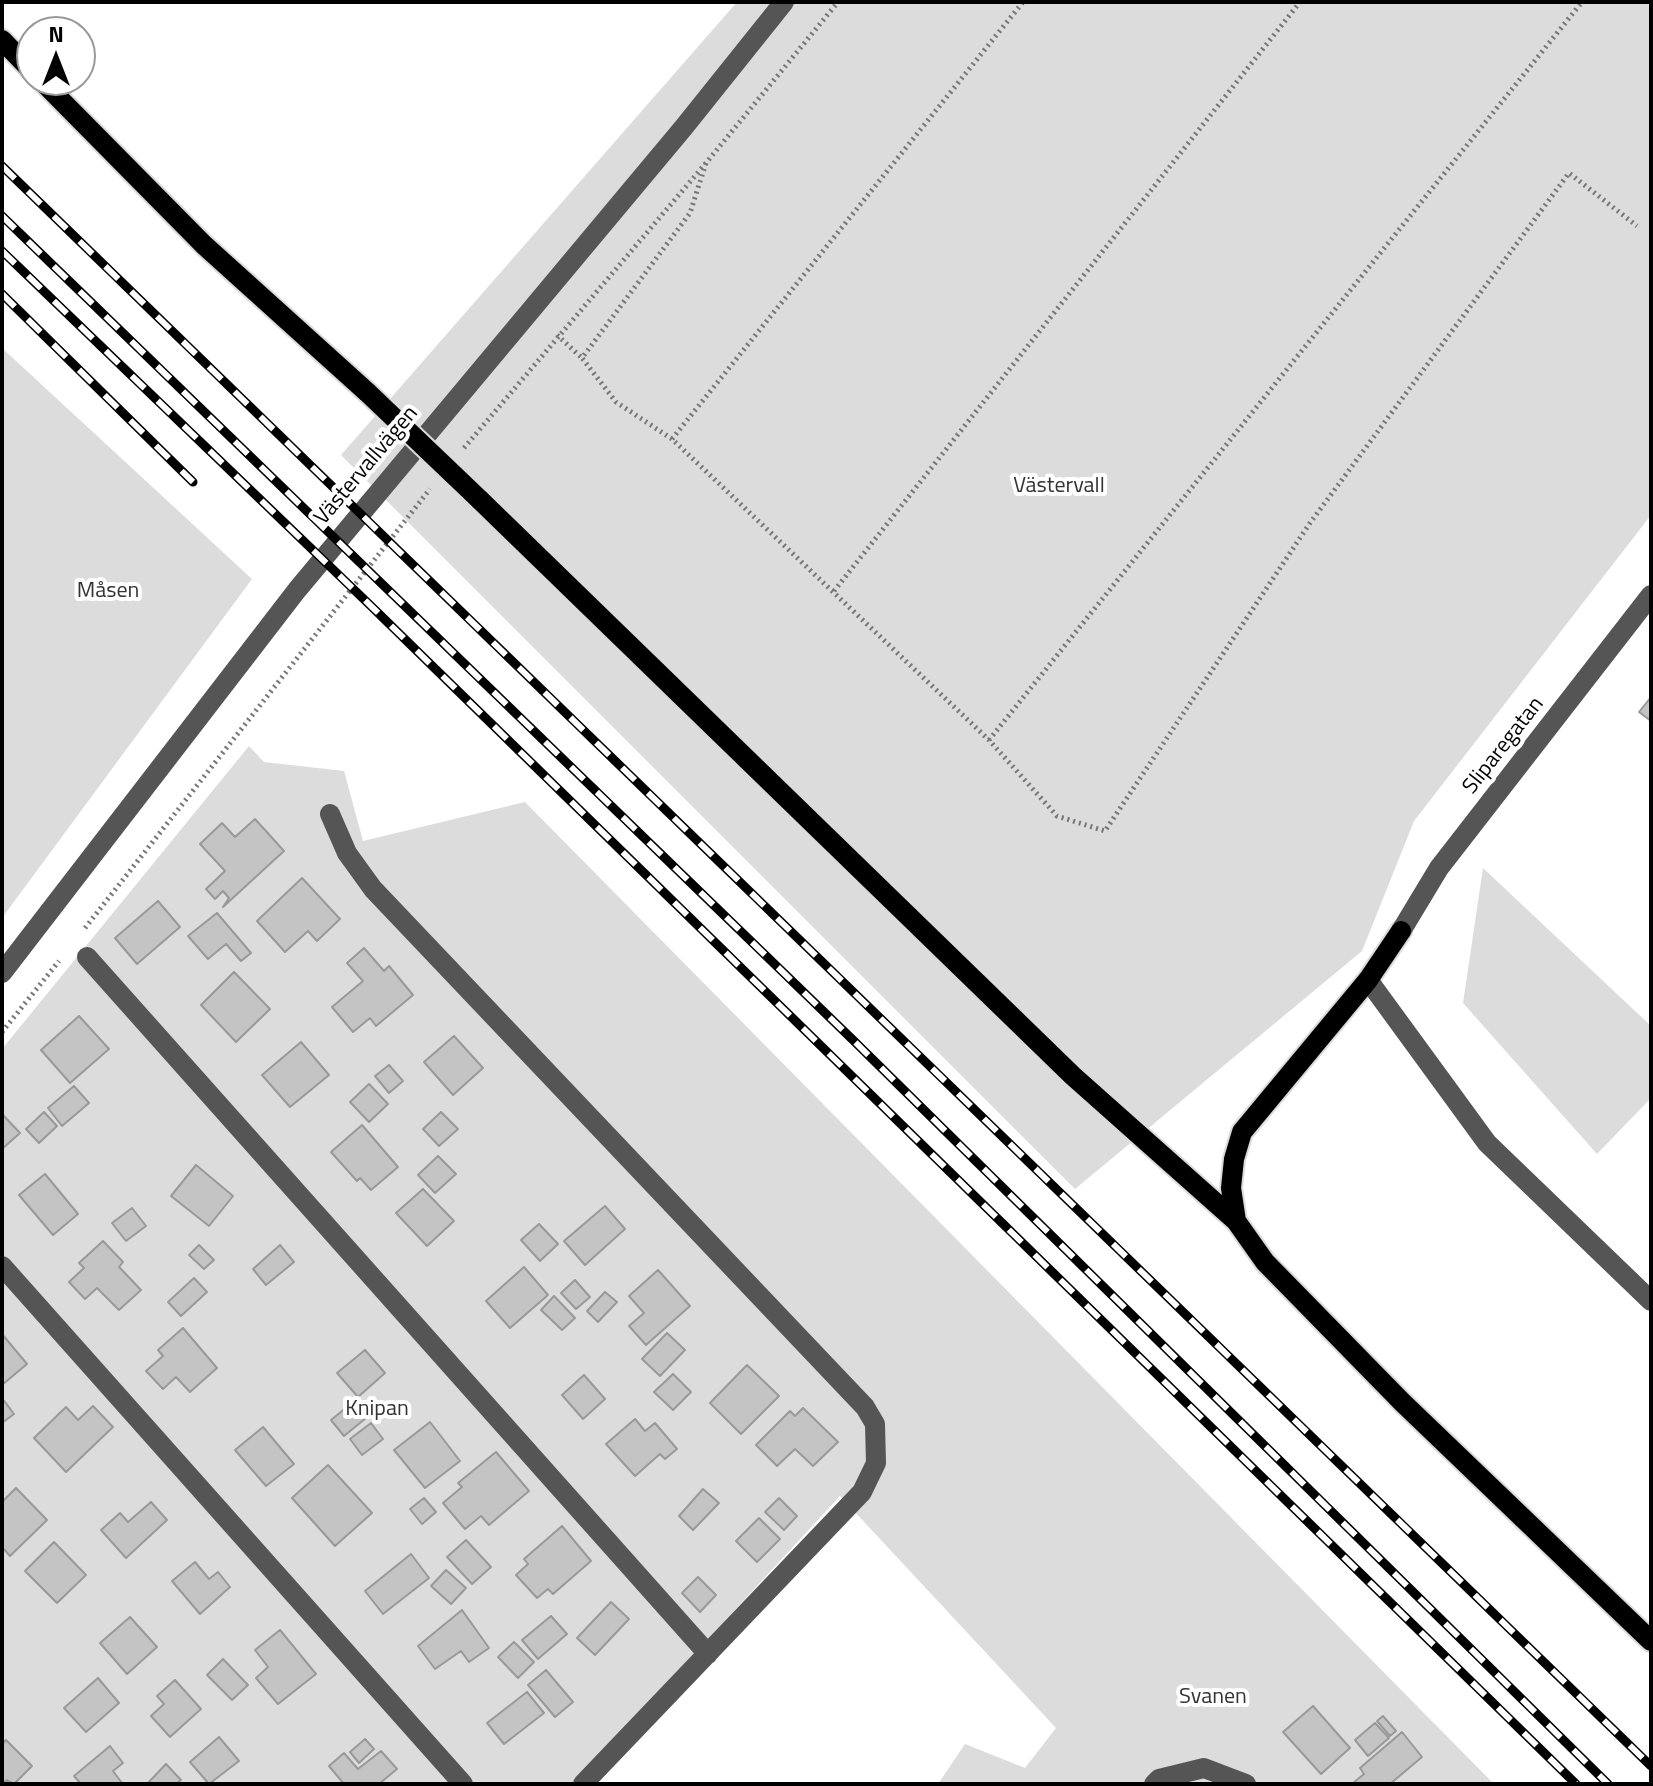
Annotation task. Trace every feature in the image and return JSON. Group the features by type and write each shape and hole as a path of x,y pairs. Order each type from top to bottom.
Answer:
{"main road":[{"path":"2,40 16,54"},
{"path":"57,96 204,245 368,393 479,499 1073,1076 1236,1221 1265,1262 1402,1402 1651,1641"},
{"path":"1236,1221 1231,1188 1234,1159 1242,1132 1368,980 1401,931"}],"street":[{"name":"Västervallvägen","path":"2,973 306,578 684,127 784,2"},
{"name":"Sliparegatan","path":"1401,931 1439,868 1651,595"},
{"path":"330,814 347,853 373,889 865,1407 875,1424 876,1463 862,1492 583,1784"},
{"path":"87,957 708,1654"},
{"path":"1368,980 1487,1143 1651,1301"},
{"path":"2,1266 463,1784"},
{"path":"1154,1784 1159,1779 1204,1768 1246,1784"}],"path":[{"path":"460,453 838,2"},
{"path":"672,439 1023,2"},
{"path":"834,592 1300,2"},
{"path":"989,740 1582,2"},
{"path":"582,358 690,213 706,163"},
{"path":"557,335 582,358 616,402 672,439 989,740 1057,816 1105,831 1310,523 1569,173 1637,226"},
{"path":"82,932 440,477"},
{"path":"2,1032 64,955"}],"green space":[{"name":"Västervall","path":"737,2 1651,2 1651,515 1414,821 1362,951 1075,1189 341,455"},
{"name":"Måsen","path":"2,348 252,579 2,918"},
{"name":"Knipan","path":"249,746 264,762 344,771 363,841 525,802 1494,1784 938,1784 965,1744 1025,1768 1056,1728 840,1496 574,1784 2,1784 2,1049"},
{"path":"1483,868 1651,1026 1651,1098 1597,1154 1463,1003"}],"building":[{"path":"1651,697 1651,721 1639,712"},
{"path":"255,819 284,851 223,907 229,898 223,891 215,899 206,889 225,871 200,844 222,823 235,837"},
{"path":"302,878 340,919 317,941 308,931 285,952 257,921"},
{"path":"158,901 180,927 137,964 115,938"},
{"path":"217,913 251,953 241,961 226,944 208,959 188,936"},
{"path":"364,948 384,971 389,966 413,995 376,1026 370,1018 353,1032 332,1007 363,981 347,963"},
{"path":"234,972 270,1009 236,1042 201,1005"},
{"path":"79,1016 109,1049 70,1083 41,1050"},
{"path":"454,1036 483,1068 453,1095 424,1062"},
{"path":"301,1042 329,1075 290,1107 262,1075"},
{"path":"389,1065 403,1081 389,1093 375,1076"},
{"path":"369,1084 388,1104 369,1122 350,1102"},
{"path":"74,1086 89,1103 62,1126 48,1108"},
{"path":"44,1112 57,1126 39,1143 26,1129"},
{"path":"441,1112 458,1129 439,1146 423,1129"},
{"path":"2,1114 20,1133 2,1149"},
{"path":"362,1125 398,1167 371,1190 360,1178 357,1181 331,1152"},
{"path":"438,1156 456,1174 435,1193 418,1175"},
{"path":"196,1165 233,1196 209,1226 171,1196"},
{"path":"45,1174 78,1214 53,1235 19,1195"},
{"path":"423,1189 454,1221 427,1246 396,1213"},
{"path":"605,1206 625,1229 585,1265 564,1241"},
{"path":"132,1208 146,1226 126,1241 112,1223"},
{"path":"539,1224 558,1244 540,1261 521,1240"},
{"path":"103,1241 123,1262 119,1267 141,1290 119,1310 97,1288 85,1299 69,1282 84,1268 79,1263"},
{"path":"199,1245 214,1260 204,1269 189,1255"},
{"path":"280,1245 294,1262 266,1285 253,1269"},
{"path":"524,1267 548,1295 510,1328 486,1301"},
{"path":"658,1270 690,1306 646,1345 629,1326 644,1313 629,1296"},
{"path":"194,1278 207,1292 181,1316 168,1302"},
{"path":"575,1280 590,1297 576,1309 561,1293"},
{"path":"605,1292 617,1302 598,1322 587,1311"},
{"path":"554,1296 575,1318 562,1330 541,1310"},
{"path":"183,1328 217,1368 190,1392 176,1377 163,1389 146,1371 163,1356 158,1350"},
{"path":"667,1333 685,1350 660,1376 642,1359"},
{"path":"2,1334 27,1364 2,1385"},
{"path":"365,1350 385,1373 358,1397 337,1373"},
{"path":"747,1365 779,1396 741,1434 710,1403"},
{"path":"673,1374 691,1392 673,1410 654,1392"},
{"path":"584,1375 605,1399 583,1419 562,1395"},
{"path":"2,1398 14,1414 2,1423"},
{"path":"353,1402 366,1418 344,1436 331,1420"},
{"path":"93,1406 113,1427 66,1472 34,1438 66,1407 78,1420"},
{"path":"803,1408 838,1442 813,1466 795,1449 777,1466 756,1445 790,1411 795,1416"},
{"path":"635,1419 645,1431 655,1423 677,1449 665,1459 660,1454 635,1476 606,1444"},
{"path":"430,1422 460,1461 425,1488 394,1450"},
{"path":"371,1423 383,1439 362,1455 350,1439"},
{"path":"263,1427 294,1464 266,1486 235,1450"},
{"path":"496,1452 529,1491 489,1525 481,1516 465,1529 443,1503 462,1487 458,1483"},
{"path":"328,1465 372,1513 335,1546 292,1498"},
{"path":"16,1488 47,1520 10,1556 2,1547 2,1502"},
{"path":"703,1489 719,1503 693,1530 679,1516"},
{"path":"424,1498 436,1512 422,1524 410,1509"},
{"path":"779,1498 797,1516 784,1530 765,1512"},
{"path":"151,1502 167,1520 126,1558 101,1530 120,1513 128,1522"},
{"path":"759,1518 780,1539 757,1562 736,1541"},
{"path":"562,1526 591,1561 553,1594 548,1589 537,1598 516,1575 528,1564 524,1559"},
{"path":"466,1540 491,1567 472,1584 447,1557"},
{"path":"54,1542 86,1575 57,1603 25,1571"},
{"path":"411,1554 429,1578 383,1614 365,1591"},
{"path":"195,1562 209,1579 218,1572 230,1587 200,1614 172,1581"},
{"path":"446,1570 466,1588 451,1604 431,1586"},
{"path":"698,1577 716,1595 700,1612 682,1593"},
{"path":"611,1602 629,1619 595,1655 577,1638"},
{"path":"462,1610 489,1648 469,1662 461,1651 435,1669 418,1646"},
{"path":"551,1616 567,1634 538,1659 522,1640"},
{"path":"130,1617 157,1647 127,1674 100,1643"},
{"path":"280,1630 316,1674 278,1704 256,1678 268,1667 255,1650"},
{"path":"514,1642 534,1662 518,1678 498,1657"},
{"path":"223,1659 248,1685 232,1700 207,1675"},
{"path":"546,1670 573,1702 555,1717 528,1685"},
{"path":"98,1678 119,1703 86,1732 64,1708"},
{"path":"175,1680 201,1709 170,1737 151,1716 164,1704 157,1696"},
{"path":"527,1692 544,1713 504,1744 487,1723"},
{"path":"1313,1706 1350,1748 1321,1774 1283,1732"},
{"path":"1383,1716 1396,1731 1390,1736 1377,1721"},
{"path":"1375,1723 1389,1738 1368,1756 1355,1740"},
{"path":"1402,1732 1422,1757 1390,1784 1352,1784 1364,1774 1360,1768"},
{"path":"219,1737 239,1761 209,1784 190,1762"},
{"path":"365,1739 374,1749 359,1763 350,1752"},
{"path":"6,1740 32,1766 14,1784 7,1780 2,1784 2,1744"},
{"path":"110,1746 123,1763 113,1771 122,1783 81,1784 74,1776"},
{"path":"381,1751 397,1769 379,1784 344,1784 329,1766 344,1753 358,1769"},
{"path":"166,1764 181,1780 176,1784 147,1784"}],"railway":[{"path":"2,166 1651,1766"},
{"path":"2,216 853,1040 1608,1784"},
{"path":"2,251 372,607 1576,1784"},
{"path":"2,294 193,482"}],"park label":[{"name":"Svanen","path":"1213,1698"}]}
